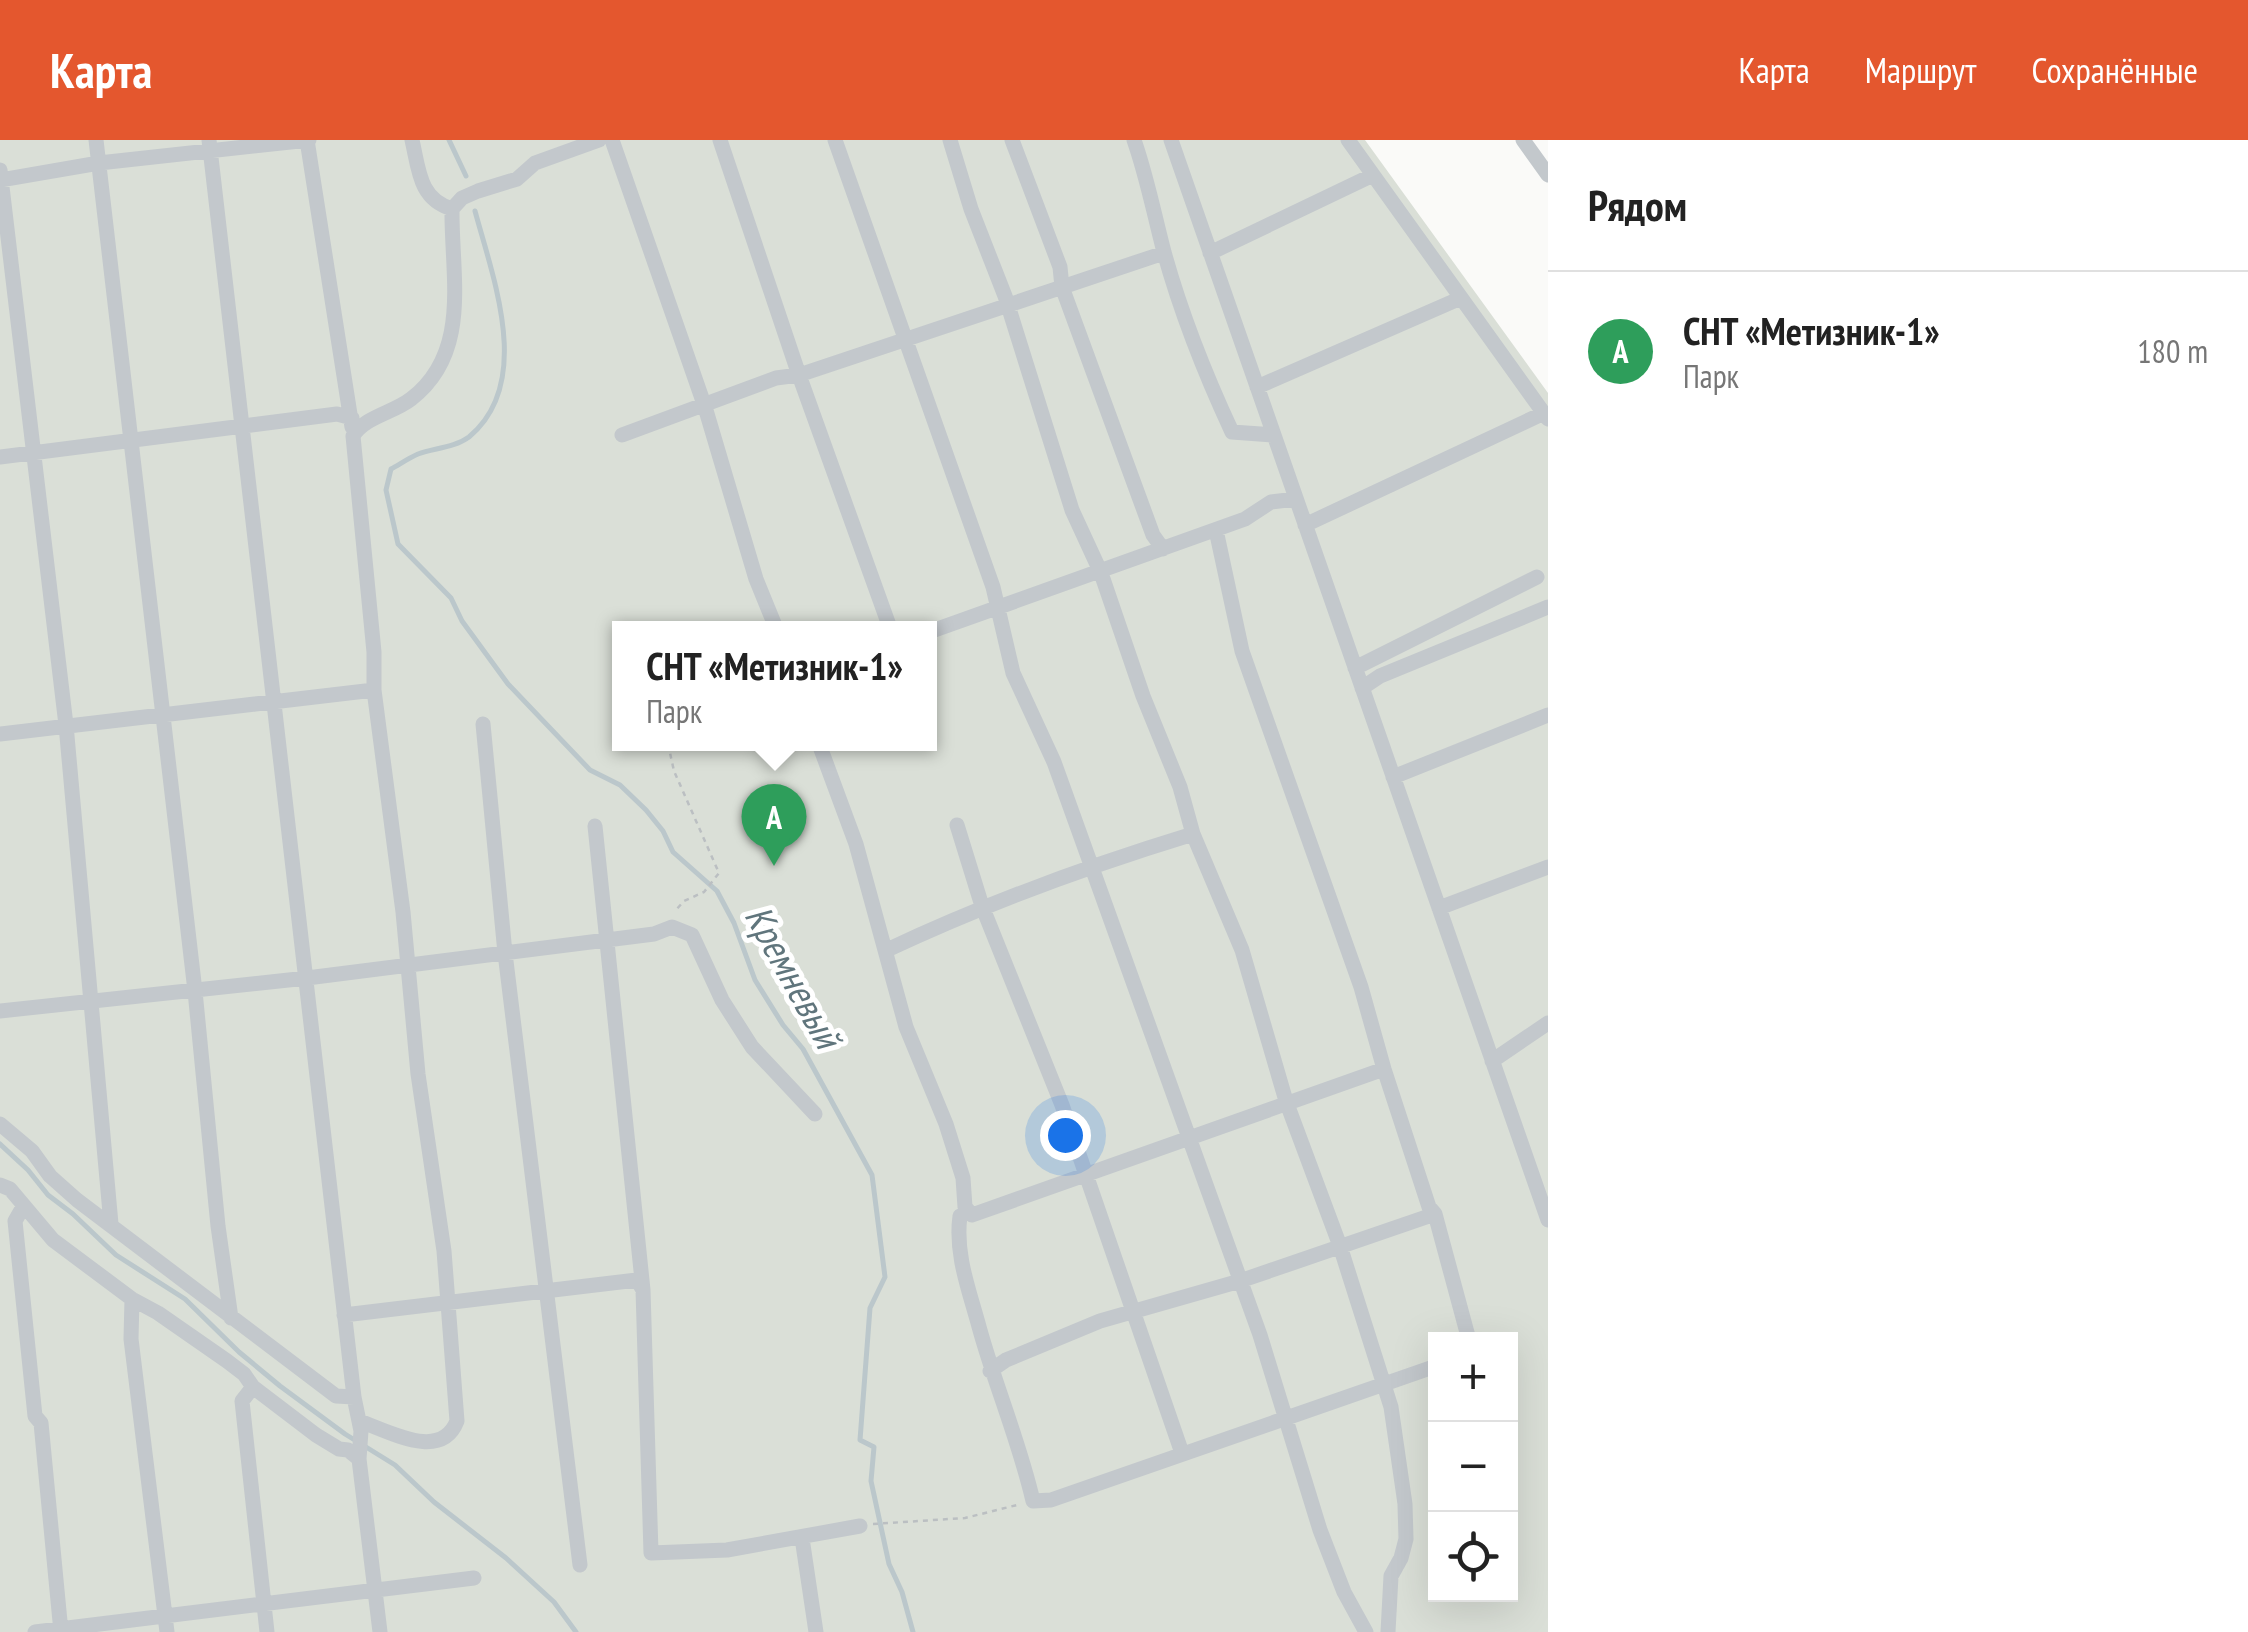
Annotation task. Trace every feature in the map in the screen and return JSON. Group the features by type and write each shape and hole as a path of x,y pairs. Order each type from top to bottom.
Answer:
{"lane":[{"path":"96,140 231,1318"},
{"path":"1,180 210,146 308,140 316,212 352,418 374,652 374,690 403,912 418,1074 444,1251 457,1421 452,1434 437,1442 417,1441 360,1426"},
{"path":"412,140 422,189 437,205 452,210"},
{"path":"353,436 358,426 412,399 442,364 454,314 452,210 462,198 478,190 517,178 535,163 599,140"},
{"path":"612,140 706,407 756,579 773,621"},
{"path":"720,140 887,621"},
{"path":"835,140 999,610 1013,672 1054,762 1190,1140 1330,1558 1366,1632"},
{"path":"950,140 1008,304 1072,510 1101,573 1143,696 1180,787 1193,834 1242,950 1286,1102 1340,1246 1396,1424 1406,1518 1405,1547 1391,1576 1388,1632"},
{"path":"1012,140 1153,536 1163,550"},
{"path":"1134,140 1150,188 1164,253 1212,389 1232,432 1274,435"},
{"path":"1170,140 1492,1061 1544,1198 1548,1220"},
{"path":"1305,525 1546,416 1348,140"},
{"path":"1523,140 1548,175"},
{"path":"210,146 360,1426 360,1459 380,1632"},
{"path":"0,170 66,725 112,1224"},
{"path":"1210,253 1373,175"},
{"path":"622,435 776,378 799,375 1164,253"},
{"path":"1257,387 1461,298"},
{"path":"0,457 337,414 352,418"},
{"path":"937,629 1246,519 1271,502 1296,499"},
{"path":"1216,530 1242,652 1356,970 1428,1207 1435,1214 1468,1332"},
{"path":"1355,668 1537,577"},
{"path":"1362,688 1380,676 1548,607"},
{"path":"0,734 374,690"},
{"path":"1393,777 1548,715"},
{"path":"483,724 505,952 580,1565"},
{"path":"822,751 851,826 906,1027 946,1124 962,1178 965,1206 972,1215 1384,1070"},
{"path":"957,825 982,906 1062,1106 1182,1453"},
{"path":"595,826 643,1290 651,1553 727,1550 860,1526"},
{"path":"887,950 982,906 1091,865 1193,834"},
{"path":"1439,908 1548,867"},
{"path":"0,1011 406,966 654,934 672,928 692,935 722,1000 752,1048 815,1114"},
{"path":"1492,1061 1548,1024"},
{"path":"0,1124 32,1150 50,1176 231,1318 336,1396 354,1398"},
{"path":"0,1184 10,1189 53,1240 132,1300 158,1313 227,1361 253,1387 316,1435 360,1459"},
{"path":"23,1206 15,1221 35,1416 41,1423 61,1630"},
{"path":"990,1371 1006,1360 1133,1310 1240,1280 1435,1214"},
{"path":"960,1216 958,1238 967,1287 990,1371 1021,1451 1034,1501 1051,1500 1428,1369"},
{"path":"344,1315 637,1280 643,1290"},
{"path":"132,1300 131,1339 167,1632"},
{"path":"253,1387 242,1400 268,1632"},
{"path":"802,1538 816,1632"},
{"path":"36,1632 474,1578"}],"path":[{"path":"654,934 684,901 704,892 719,873 674,771 670,751"},
{"path":"860,1526 890,1520 965,1518 1034,1501"}],"shaded area":[{"path":"0,140 1365,140 1548,393 1548,1632 0,1632"}],"waterway":[{"name":"Кремневый","path":"449,140 466,176"},
{"name":"Кремневый","path":"475,211 503,329 500,388 489,415 469,437 418,454 391,469 386,490 398,544 451,598 462,621 508,684 590,770 620,785 646,810 673,852 717,891 734,923 755,980 803,1049 872,1175 885,1277 870,1308 860,1440 874,1447 871,1481 889,1564 913,1632"},
{"path":"0,1144 48,1195 116,1255 185,1299 280,1386 395,1465 434,1502 506,1558 554,1602 576,1632"}],"place":[{"name":"СНТ «Метизник-1»","path":"774,866"}]}
